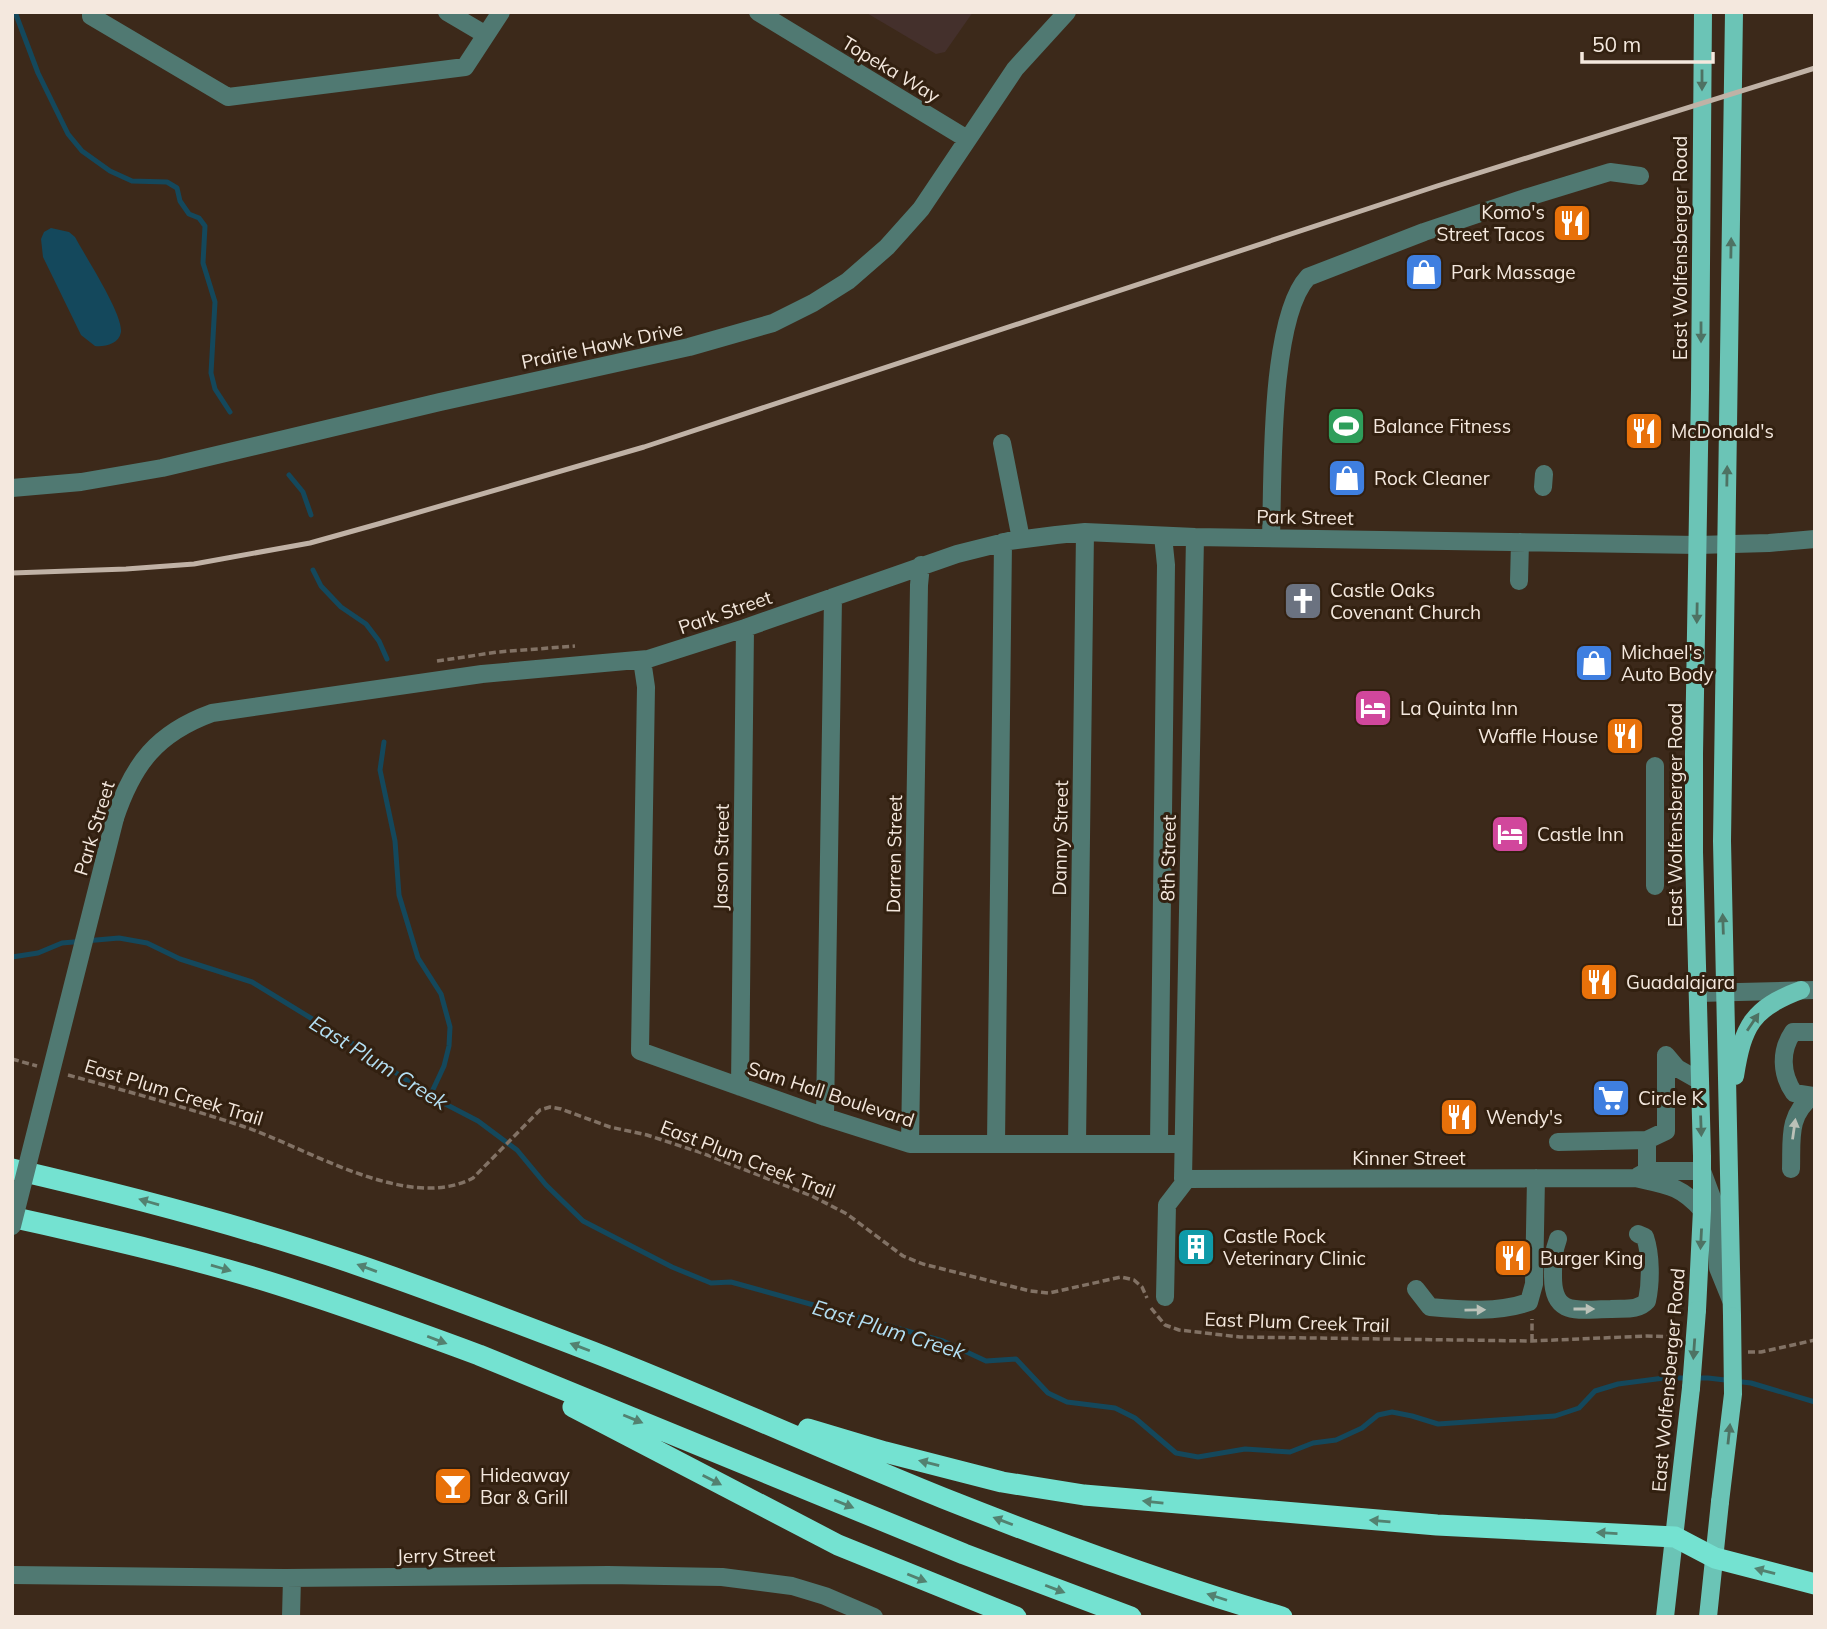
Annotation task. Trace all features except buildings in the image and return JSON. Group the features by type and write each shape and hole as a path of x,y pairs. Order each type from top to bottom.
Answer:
{"highway":[{"path":"12,1168 136,1198 357,1264 596,1353 943,1498 1055,1541 1224,1600 1282,1617"},
{"path":"12,1217 166,1253 323,1299 479,1355 964,1554 1131,1617"},
{"path":"479,1355 631,1439 838,1545 1016,1617"},
{"path":"666,1383 885,1452 1002,1482 1056,1491 1224,1509 1437,1525 1675,1537 1715,1558 1815,1584"}],"main road":[{"name":"East Wolfensberger Road","path":"1665,1617 1697,1310 1702,1210 1694,754 1703,12"},
{"path":"1708,1617 1733,1394 1722,841 1734,12"},
{"path":"1728,1135 1739,1051 1750,1024 1768,1005 1808,990"}],"street":[{"path":"91,12 91,16 228,97 465,67 501,12"},
{"path":"447,12 486,35"},
{"name":"Topeka Way","path":"758,12 967,139"},
{"name":"Prairie Hawk Drive","path":"12,488 81,482 162,468 440,402 689,348 759,328 813,303 848,281 887,247 921,209 1028,53 1067,12"},
{"path":"1271,538 1279,366 1285,328 1293,303 1300,286 1308,277 1424,232 1610,172 1640,176"},
{"path":"996,1144 1012,541 1002,443"},
{"name":"Park Street","path":"12,1226 115,818 132,775 153,748 179,727 212,713 482,674 642,660 745,628 921,565 1012,541 1085,532 1195,537 1698,545 1815,539"},
{"name":"Danny Street","path":"1077,1144 1085,532"},
{"path":"1159,1144 1166,565 1163,536"},
{"name":"8th Street","path":"1185,1179 1183,1144 1195,537"},
{"path":"1519,581 1520,542"},
{"name":"Darren Street","path":"910,1144 921,565"},
{"path":"825,1116 834,597"},
{"name":"Jason Street","path":"740,1087 745,628"},
{"name":"Sam Hall Boulevard","path":"642,660 646,687 640,1051 910,1144 1183,1144"},
{"path":"1655,766 1655,886"},
{"path":"1698,993 1808,990"},
{"path":"1791,1169 1793,1123 1800,1105 1813,1096 1794,1093 1785,1079 1785,1044 1793,1032 1815,1032"},
{"path":"1558,1143 1647,1140 1666,1131 1666,1055 1677,1068 1700,1081"},
{"path":"1641,1174 1647,1140"},
{"path":"1702,1171 1718,1214 1718,1268 1732,1309"},
{"name":"Kinner Street","path":"1185,1179 1536,1178 1702,1171"},
{"name":"Kinner Street","path":"1641,1174 1679,1189 1702,1210"},
{"path":"1416,1289 1430,1307 1459,1310 1509,1309 1528,1302 1534,1284 1536,1259 1536,1178"},
{"path":"1165,1297 1167,1205 1185,1179"},
{"path":"1558,1239 1553,1251 1553,1293 1558,1302 1574,1309 1636,1308 1647,1301 1649,1293 1648,1246 1645,1237 1637,1234"},
{"name":"Jerry Street","path":"12,1575 292,1578 608,1575 722,1577 792,1586 825,1596 874,1617"},
{"path":"291,1617 292,1578"}],"path":[{"path":"463,656 529,648 581,646"},
{"path":"12,1059 38,1066"},
{"name":"East Plum Creek Trail","path":"64,1074 270,1135 381,1181 441,1188 459,1186 473,1178 540,1110 550,1107 561,1109 610,1127 647,1135 702,1153 812,1196 847,1214 903,1256 923,1264 1030,1291 1049,1293 1121,1277 1134,1280 1142,1287 1153,1313 1165,1325 1179,1330 1240,1337 1504,1341 1681,1337"},
{"path":"1743,1352 1761,1352 1815,1340"}],"shaded area":[{"path":"865,12 973,12 945,52 936,54"}],"water":[{"path":"51,228 69,232 75,237 110,299 121,332 118,339 111,344 95,346 81,335 43,257 41,239 44,232"}],"waterway":[{"path":"15,12 38,73 68,134 82,151 110,171 132,181 167,182 177,188 180,201 189,214 199,218 205,226 203,263 215,302 211,373 215,389 230,412"},
{"path":"289,475 303,492 311,515"},
{"path":"313,570 321,586 341,607 366,624 379,641 387,659"},
{"path":"384,742 380,770 395,841 399,895 418,958 441,994 450,1027 444,1066 430,1096"},
{"name":"East Plum Creek","path":"12,957 38,953 62,943 119,938 147,943 180,959 252,982 358,1047 430,1096 478,1121 517,1150 546,1185 583,1221 672,1267 711,1283 731,1282 943,1341 986,1361 1016,1359 1048,1393 1067,1402 1115,1408 1135,1418 1176,1453 1198,1457 1245,1449 1290,1452 1313,1443 1336,1440 1362,1428 1378,1415 1392,1412 1438,1424 1555,1416 1579,1408 1595,1391 1618,1384 1664,1378 1708,1378 1751,1383 1815,1402"}],"railway":[{"path":"12,573 194,564 310,543 378,524 644,447 1437,186 1815,68"}],"place":[{"name":"Komo's Street Tacos","path":"1572,223"},
{"name":"Park Massage","path":"1424,272"},
{"name":"Balance Fitness","path":"1346,426"},
{"name":"McDonald's","path":"1644,431"},
{"name":"Rock Cleaner","path":"1347,478"},
{"name":"Castle Oaks Covenant Church","path":"1303,601"},
{"name":"Michael's Auto Body","path":"1594,663"},
{"name":"La Quinta Inn","path":"1373,708"},
{"name":"Waffle House","path":"1625,736"},
{"name":"Castle Inn","path":"1510,834"},
{"name":"Guadalajara","path":"1599,982"},
{"name":"Circle K","path":"1611,1098"},
{"name":"Wendy's","path":"1459,1117"},
{"name":"Castle Rock Veterinary Clinic","path":"1196,1247"},
{"name":"Burger King","path":"1513,1258"},
{"name":"Hideaway Bar & Grill","path":"453,1486"}]}
